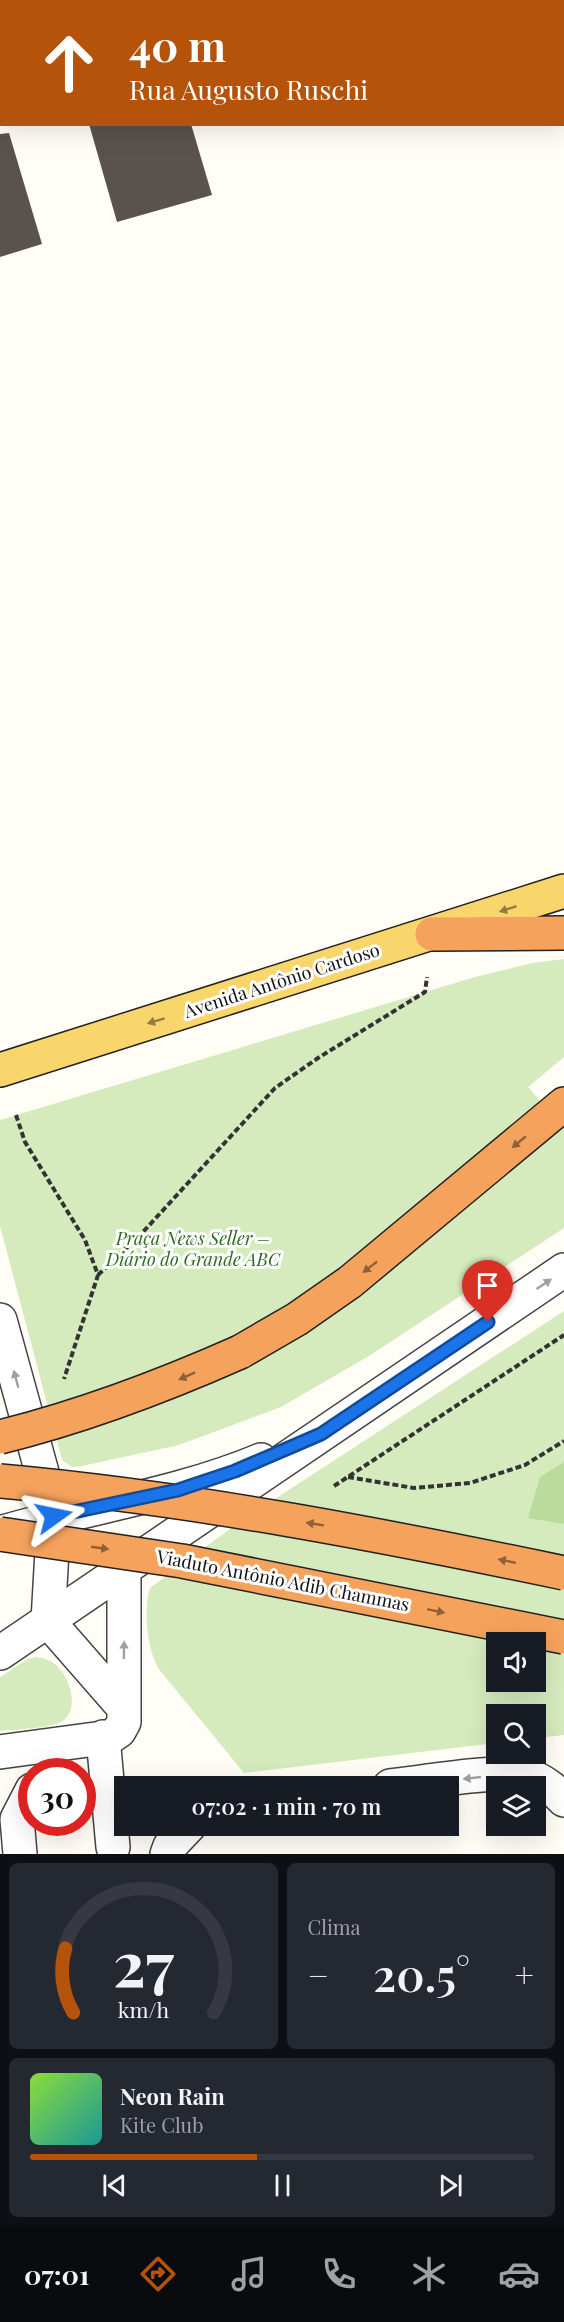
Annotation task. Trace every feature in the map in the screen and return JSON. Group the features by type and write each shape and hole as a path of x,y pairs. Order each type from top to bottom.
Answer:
{"highway":[{"path":"432,934 564,933"},
{"path":"0,1437 105,1408 153,1390 240,1352 297,1319 393,1248 564,1104"},
{"path":"0,1481 110,1491 357,1531 564,1573"},
{"name":"Viaduto Antônio Adib Chammas","path":"0,1534 182,1561 564,1637"}],"main road":[{"name":"Avenida Antônio Cardoso","path":"0,1070 564,891"}],"street":[{"path":"0,1653 564,1270"},
{"path":"0,1320 54,1516 48,1622 124,1708"},
{"path":"0,1534 54,1516 178,1490 235,1471 321,1434"},
{"path":"0,1752 110,1737 119,1731 124,1722 124,1569"},
{"path":"65,1758 89,1739"},
{"path":"89,1739 113,1847"},
{"path":"459,1779 507,1774 530,1776 557,1792 564,1800"},
{"path":"18,1836 20,1854"},
{"path":"167,1854 180,1836"}],"path":[{"path":"63,1384 98,1275 143,1232 275,1088 318,1058 425,992 432,934"},
{"path":"16,1115 25,1142 85,1240 98,1275"},
{"path":"347,1477 414,1488 470,1483 525,1465 564,1441"}],"green space":[{"name":"Praça News Seller – Diário do Grande ABC","path":"564,959 564,1057 528,1087 564,1128 564,1228 369,1356 281,1407 179,1445 82,1466 72,1467 62,1460 0,1226 0,1120 475,977 532,963"},
{"path":"564,1311 564,1735 546,1737 546,1704 486,1704 486,1744 244,1773 158,1668 149,1640 147,1607 150,1588 238,1523"},
{"path":"564,1462 564,1524 528,1518 540,1477"},
{"path":"36,1657 52,1662 62,1671 71,1693 69,1714 64,1720 51,1725 0,1731 0,1677 28,1659"}],"building":[{"path":"90,126 192,126 212,195 117,222"},
{"path":"9,133 42,244 0,257 0,134"}],"route":[{"path":"54,1516 178,1490 235,1471 321,1434 488,1322"}]}
